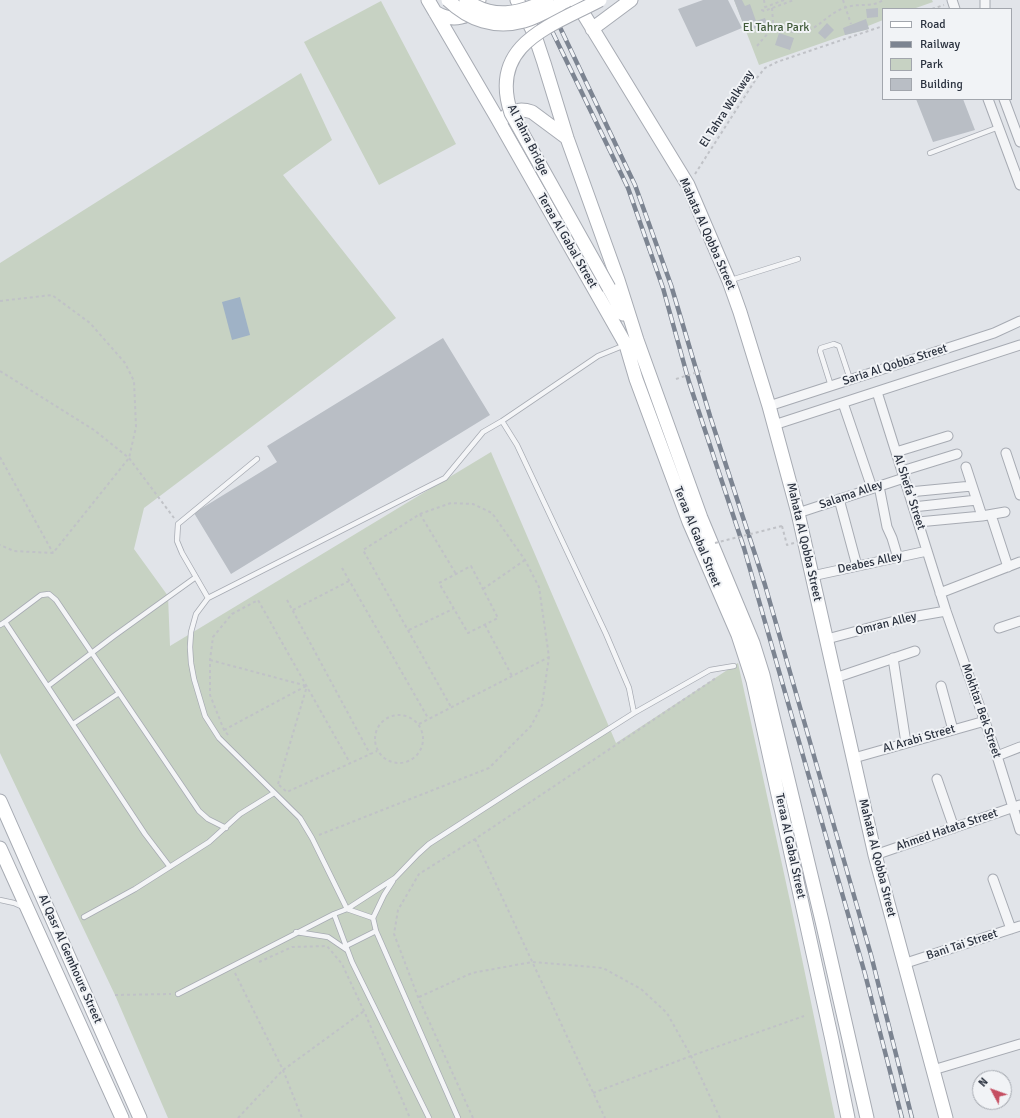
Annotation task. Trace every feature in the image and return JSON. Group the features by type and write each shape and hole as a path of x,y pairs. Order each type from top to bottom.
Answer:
{"main road":[{"name":"Teraa Al Gabal Street","path":"428,0 501,126 631,342"},
{"path":"448,0 467,15 478,20 501,24 525,21 568,0"},
{"path":"466,0 482,9 509,13 522,11 547,0"},
{"path":"435,12 450,18 466,16 473,11 479,0"},
{"name":"Teraa Al Gabal Street","path":"517,0 536,41 567,138 615,272 631,342 636,380 689,522 738,635 754,681 848,1118"},
{"name":"Mahata Al Qobba Street","path":"575,0 688,185 729,281 769,406 798,513 875,855 946,1118"},
{"name":"Al Tahra Bridge","path":"600,0 542,30 523,45 515,54 510,65 506,89 507,102 511,113 609,288"},
{"path":"592,29 631,0"},
{"path":"501,126 503,120 512,111 525,110 532,112 567,138"},
{"name":"Teraa Al Gabal Street","path":"609,288 701,518 753,643 763,675 822,921 867,1118"},
{"name":"Al Qasr Al Gemhoure Street","path":"0,801 140,1118"},
{"name":"Al Qasr Al Gemhoure Street","path":"0,848 122,1118"}],"street":[{"path":"988,100 1020,185"},
{"path":"1004,100 1020,142"},
{"name":"Saria Al Qobba Street","path":"769,406 994,333 1020,320"},
{"name":"Saria Al Qobba Street","path":"774,425 1020,345"},
{"name":"Al Shefa' Street","path":"877,392 940,593"},
{"path":"843,403 876,487 887,527 898,558"},
{"path":"896,452 948,436"},
{"path":"1006,453 1020,495"},
{"name":"Salama Alley","path":"798,513 876,487 957,454"},
{"path":"966,467 977,500 986,515 1008,567"},
{"path":"909,492 972,486"},
{"path":"839,499 857,566"},
{"path":"913,507 977,500"},
{"path":"918,522 1005,512"},
{"name":"Deabes Alley","path":"812,576 927,551"},
{"path":"940,593 1020,562"},
{"name":"Mokhtar Bek Street","path":"940,593 1016,806 1020,830"},
{"name":"Omran Alley","path":"827,639 872,626 946,610"},
{"path":"999,628 1020,621"},
{"path":"836,678 915,651"},
{"path":"893,658 906,743"},
{"path":"941,686 952,730"},
{"name":"Al Arabi Street","path":"854,758 985,721"},
{"path":"997,756 1020,747"},
{"path":"938,779 954,828"},
{"name":"Ahmed Hatata Street","path":"875,855 1016,806"},
{"path":"994,879 1016,928"},
{"name":"Bani Tai Street","path":"904,964 1016,928"},
{"path":"933,1070 1020,1044"}],"lane":[{"path":"930,153 998,127"},
{"path":"729,281 798,259"},
{"path":"373,918 347,909 312,838 300,818 219,738 205,716 194,680 191,663 191,632 196,614 208,598 445,478 483,432 502,421 598,356 631,342"},
{"path":"831,386 820,351 821,348 834,344 840,346 850,379"},
{"path":"502,421 517,445 606,634 629,688 634,713"},
{"path":"208,598 182,553 177,541 178,524 257,459"},
{"path":"48,686 92,652 196,577"},
{"path":"0,625 41,595 49,594 56,600 199,811 208,819 226,828"},
{"path":"5,622 146,834 170,866"},
{"path":"458,1118 376,931 373,918 384,895 395,878 429,844 634,713 710,670 734,666"},
{"path":"73,724 119,693"},
{"path":"84,917 135,889 209,842 240,814 274,793"},
{"path":"178,994 296,932 347,909 395,878"},
{"path":"0,900 14,903 28,909"},
{"path":"334,914 347,948 429,1118"},
{"path":"347,948 376,931"},
{"path":"296,932 328,937 347,948"}],"path":[{"path":"764,0 765,7 762,9 763,11 794,0"},
{"path":"765,7 784,0"},
{"path":"843,0 851,24"},
{"path":"774,26 794,33 806,32 816,27 833,13 845,7 874,5 883,0"},
{"path":"772,8 774,26"},
{"path":"757,46 774,26"},
{"name":"El Tahra Walkway","path":"688,185 756,79 765,68 777,62 854,34 882,26"},
{"path":"0,301 52,295 90,323 125,363 134,382 136,427 129,458 53,553"},
{"path":"0,371 94,430 129,458 178,524"},
{"path":"676,379 701,371"},
{"path":"0,457 53,553"},
{"path":"312,838 489,768 531,726 542,705 549,657 539,586 526,560 492,513 473,504 451,503 420,514 363,550 452,707"},
{"path":"420,514 456,574"},
{"path":"715,543 782,526 787,545"},
{"path":"0,545 14,551 53,553"},
{"path":"483,589 526,560"},
{"path":"471,566 483,589 498,618 468,633 439,583 471,566"},
{"path":"342,568 428,718"},
{"path":"293,610 349,580"},
{"path":"229,736 224,730 210,694 210,660 213,637 232,614 258,600 350,763"},
{"path":"287,600 370,754"},
{"path":"408,630 454,609"},
{"path":"485,625 512,676"},
{"path":"419,724 428,718 549,657"},
{"path":"210,660 307,686"},
{"path":"474,1118 418,997 394,934 398,910 419,874 475,839 734,666"},
{"path":"224,730 307,686"},
{"path":"278,784 307,686"},
{"path":"390,715 408,715 419,724 424,735 421,750 411,760 400,764 386,760 377,751 374,744 376,730 380,722 390,715"},
{"path":"272,781 287,792 377,751"},
{"path":"475,839 605,1118"},
{"path":"292,947 327,946 342,964 410,1118"},
{"path":"418,997 472,973 532,962 603,968 641,988 666,1013 691,1056 720,1118"},
{"path":"235,973 283,1070 302,1118"},
{"path":"238,1118 283,1070 364,1011"},
{"path":"593,1093 804,1016"}],"green space":[{"name":"El Tahra Park","path":"734,0 932,0 933,2 916,8 882,8 882,20 868,26 869,29 845,35 759,65"},
{"path":"381,1 456,144 379,185 304,42"},
{"path":"301,73 332,140 283,175 396,318 144,508 134,549 168,596 170,646 491,452 616,743 738,663 790,901 835,1118 168,1118 115,995 0,753 0,263"}],"water":[{"path":"240,297 250,335 232,340 222,302"}],"building":[{"path":"703,0 728,0 742,28 696,47 678,9"},
{"path":"734,0 742,0 745,6 750,4 756,21 765,18 767,24 746,31"},
{"path":"878,8 878,17 867,18 866,9"},
{"path":"866,19 869,29 845,35 843,28"},
{"path":"827,23 834,30 825,39 818,33"},
{"path":"779,33 794,38 790,50 775,45"},
{"path":"916,100 963,100 975,130 933,142"},
{"path":"443,338 490,415 231,574 194,513 277,462 267,446"}],"railway":[{"path":"537,0 628,188 663,288 689,382 744,548 865,974 902,1118"},
{"path":"547,0 635,185 671,285 710,416 765,585 871,955 912,1118"}]}
